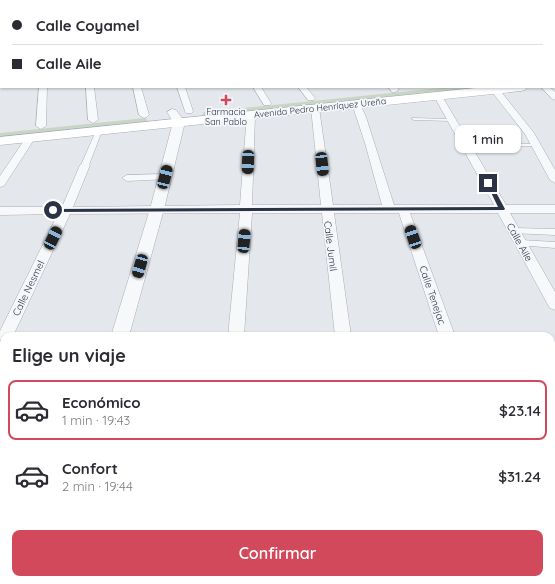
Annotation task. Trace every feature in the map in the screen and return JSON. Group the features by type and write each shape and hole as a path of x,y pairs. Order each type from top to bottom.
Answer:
{"main road":[{"name":"Avenida Pedro Henríquez Ureña","path":"0,130 41,126 96,126 176,117 250,115 394,88"},
{"name":"Avenida Pedro Henríquez Ureña","path":"0,141 30,138 96,126 144,115 176,117 189,111 268,103 356,104 512,88"}],"street":[{"path":"41,126 43,88"},
{"path":"90,88 96,126"},
{"path":"137,88 144,115"},
{"path":"181,88 189,111"},
{"path":"258,88 268,103"},
{"path":"303,88 313,103"},
{"path":"546,88 555,97"},
{"path":"495,90 536,145 538,152 555,180"},
{"name":"Calle Aile","path":"438,96 451,120 468,145 555,305"},
{"name":"Calle Jumil","path":"313,103 342,332"},
{"path":"356,104 364,125 374,164 389,208"},
{"path":"236,332 246,209 250,115"},
{"path":"121,332 157,209 165,177 176,117"},
{"name":"Calle Nesmel","path":"7,332 66,210 85,165 96,126"},
{"path":"0,184 30,138"},
{"path":"127,178 165,177"},
{"path":"0,211 389,208 555,209"},
{"name":"Calle Tenejac","path":"403,208 446,332"},
{"path":"514,231 555,232"},
{"path":"521,243 555,245"}],"lane":[{"path":"414,119 451,120"},
{"path":"512,145 536,145"}],"green space":[{"path":"440,88 486,88 201,117 204,112"},
{"path":"145,118 149,122 0,139 0,133"}],"place":[{"name":"Farmacia San Pablo","path":"226,100"}],"route":[{"path":"53,210 403,208 502,209 488,183"}]}
